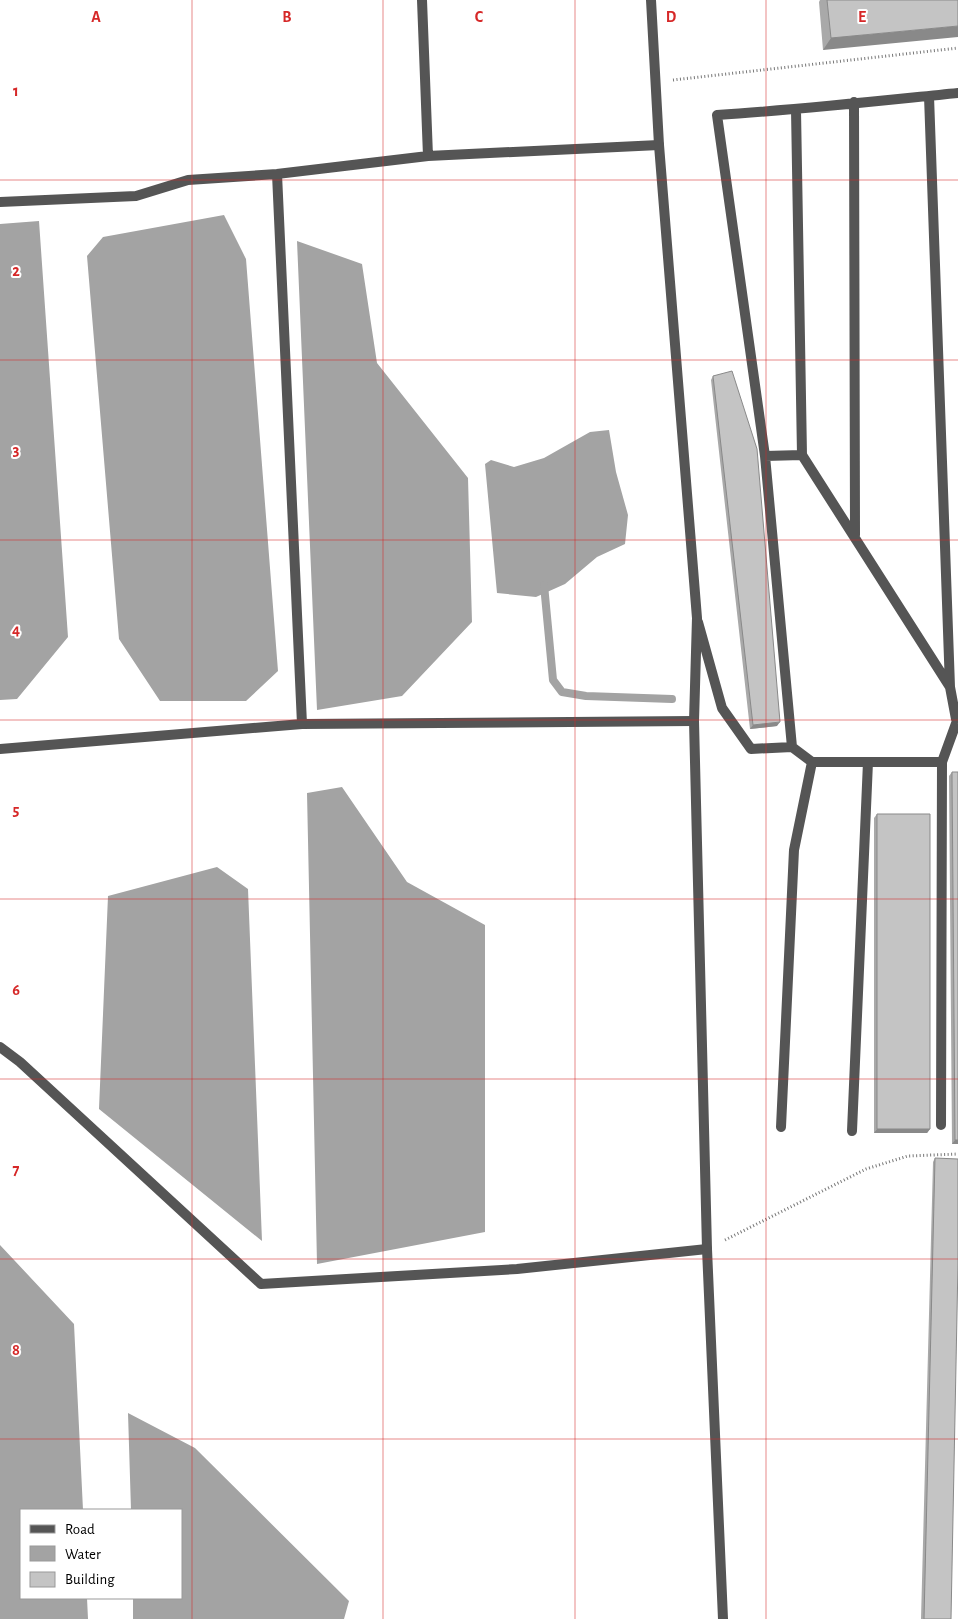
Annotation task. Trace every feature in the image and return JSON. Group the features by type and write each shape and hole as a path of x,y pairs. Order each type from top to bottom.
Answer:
{"street":[{"path":"422,0 428,156"},
{"path":"651,0 659,145 697,618 694,721 707,1249 723,1619"},
{"path":"792,747 765,456 717,115 796,110 854,102 958,93"},
{"path":"929,96 950,687 957,719 942,762 942,1125"},
{"path":"854,102 855,535"},
{"path":"796,110 802,455 855,535 950,687"},
{"path":"0,202 136,196 188,180 277,174 428,156 659,145"},
{"path":"277,174 302,724"},
{"path":"765,456 802,455"},
{"path":"697,618 722,708 751,749 792,747 812,762 942,762"},
{"path":"0,749 302,724 694,721"},
{"path":"782,1127 794,850 812,762"},
{"path":"852,1131 868,762"},
{"path":"0,1047 20,1062 262,1284 517,1269 707,1249"}],"path":[{"path":"655,82 958,48"},
{"path":"707,1249 866,1168 908,1156 958,1154"}],"water":[{"path":"224,215 246,259 278,671 246,701 160,701 119,639 87,256 103,237"},
{"path":"39,221 68,637 17,699 0,700 0,224"},
{"path":"297,241 362,264 377,363 468,478 472,622 402,696 317,710"},
{"path":"609,430 616,472 628,515 625,544 597,557 565,584 536,597 497,593 485,464 491,460 514,467 544,458 590,432"},
{"path":"342,787 407,882 485,925 485,1232 317,1264 307,793"},
{"path":"217,867 248,889 262,1241 99,1109 108,896"},
{"path":"0,1245 74,1324 83,1509 20,1509 20,1599 87,1599 88,1619 0,1619"},
{"path":"128,1413 195,1448 349,1601 344,1619 133,1619 133,1599 182,1599 182,1509 131,1509"}],"building":[{"path":"827,0 958,0 958,26 831,38"},
{"path":"732,371 757,449 780,722 753,725 713,376"},
{"path":"952,772 958,772 958,1140 955,1140"},
{"path":"877,814 930,814 930,1129 877,1129"},
{"path":"935,1158 958,1159 958,1263 951,1619 924,1619"}],"waterway":[{"path":"544,585 553,680 562,692 586,696 672,699"}]}
